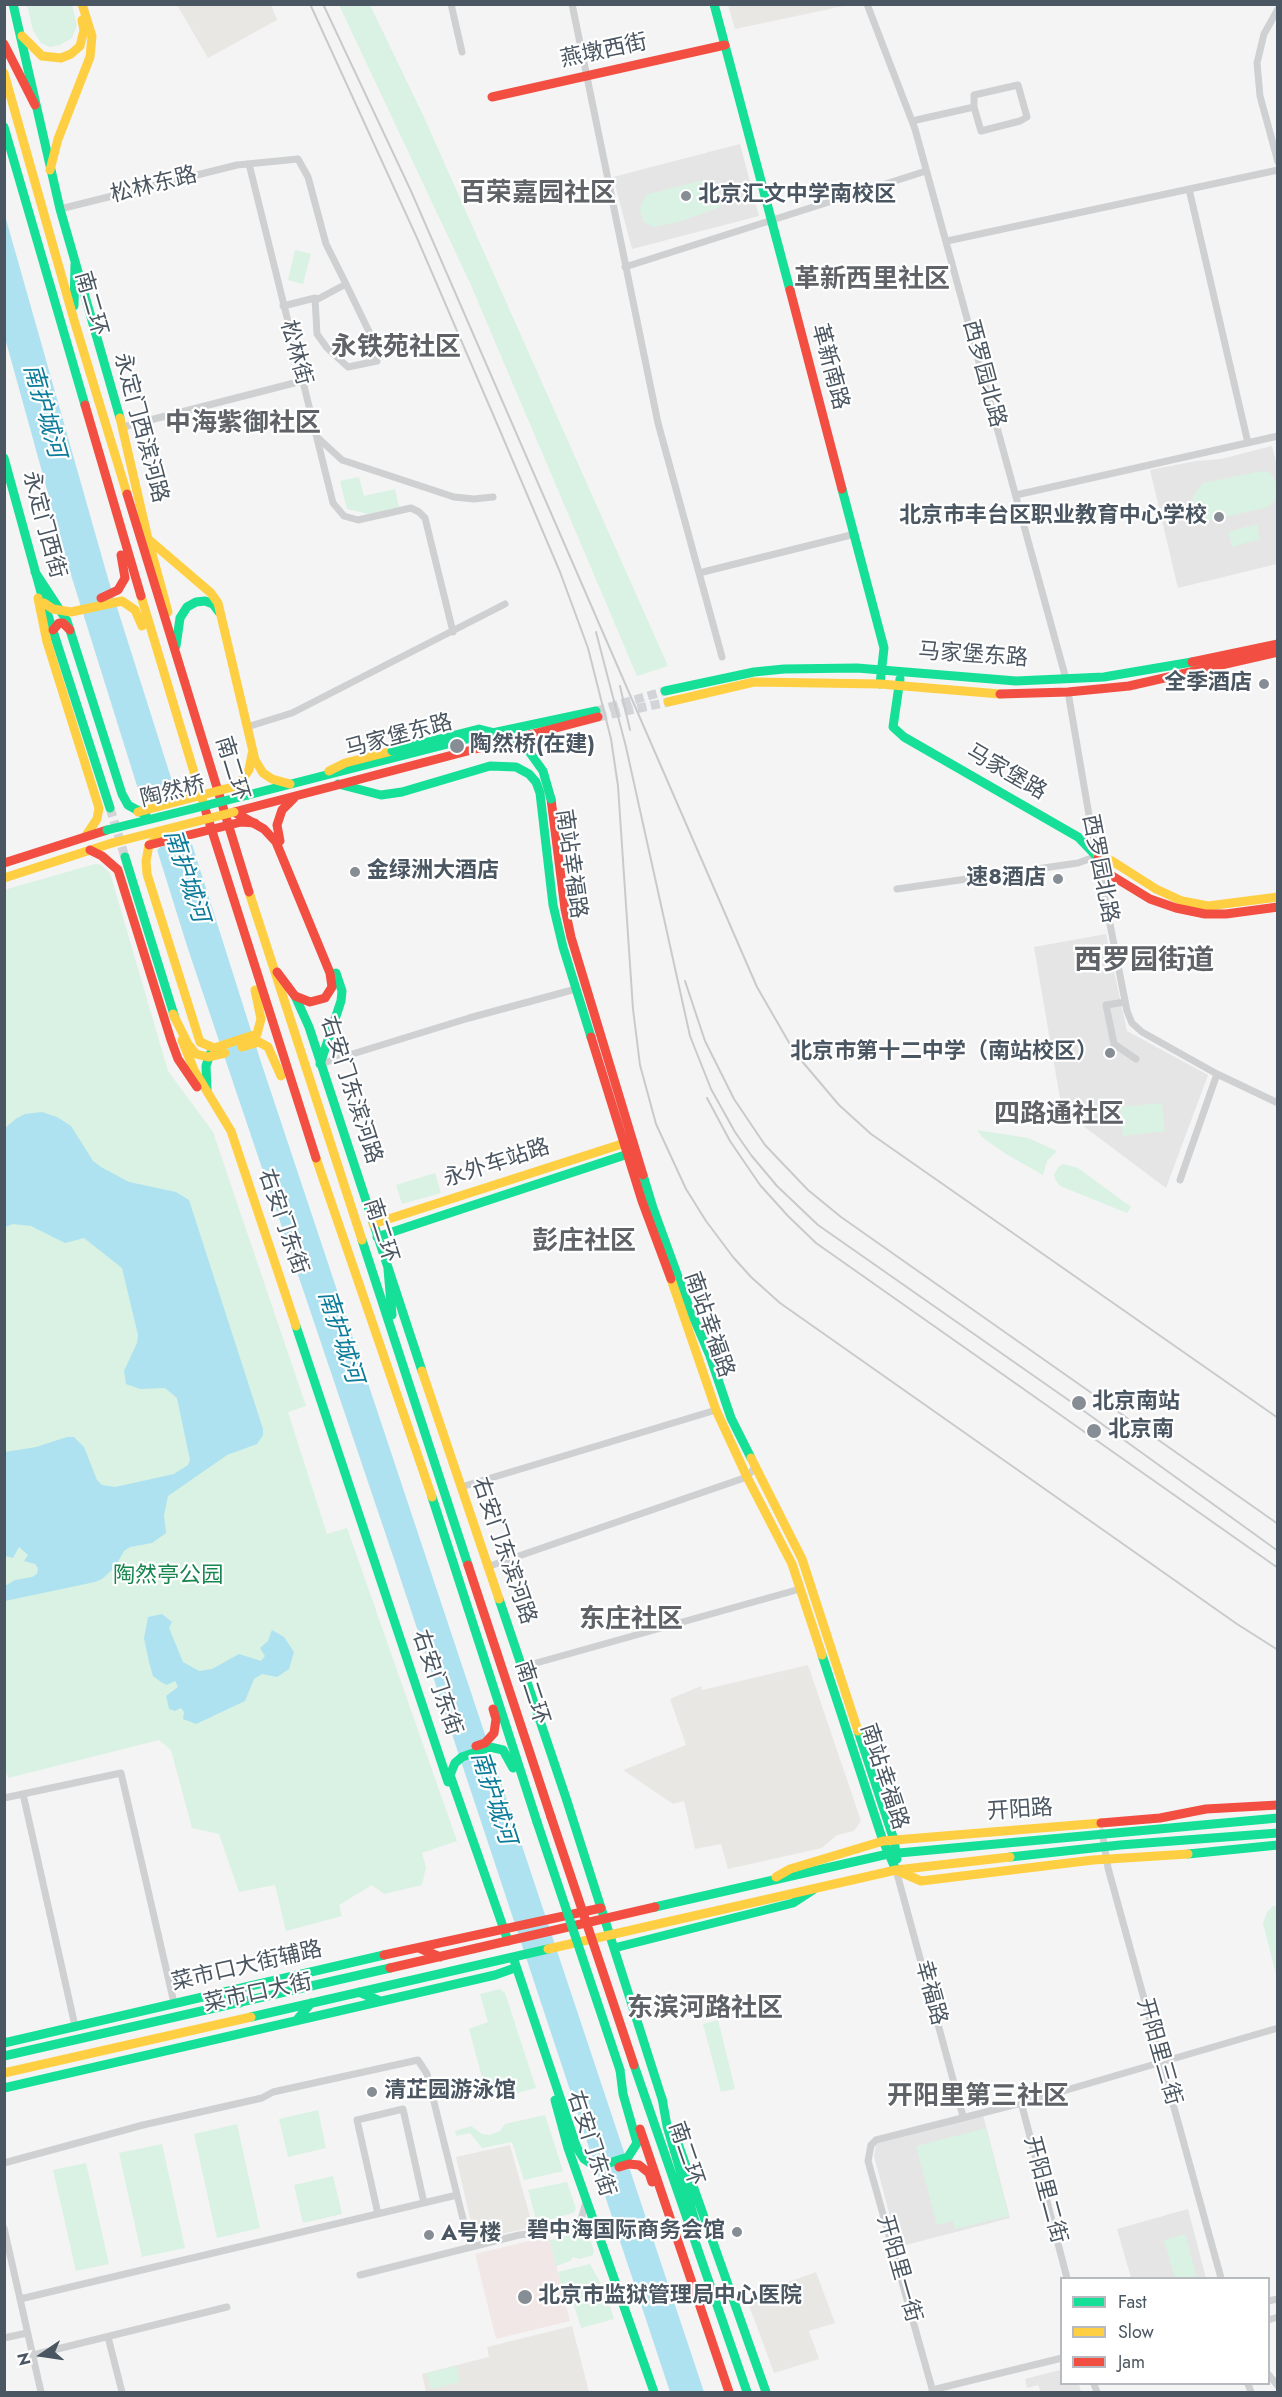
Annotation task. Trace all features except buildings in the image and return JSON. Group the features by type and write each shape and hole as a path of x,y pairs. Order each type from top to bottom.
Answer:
{"main road":[{"name":"永定门西滨河路","path":"13,4 22,36 50,170 123,427 148,539 166,602 175,652"},
{"path":"22,36 42,56 51,59 71,54 80,46 84,30 80,4"},
{"path":"50,170 58,139 90,57 92,36 80,4"},
{"name":"革新南路","path":"714,4 884,648 880,684"},
{"path":"4,44 35,105"},
{"name":"燕墩西街","path":"492,97 725,45"},
{"name":"南二环","path":"4,73 74,320 270,964 634,2066 709,2287 747,2390"},
{"name":"南二环","path":"4,127 159,659 256,971 333,1211 447,1543 537,1822 729,2392"},
{"path":"4,158 16,166"},
{"path":"74,320 75,264"},
{"name":"永定门西街","path":"4,458 35,572"},
{"path":"48,601 75,609 118,590 125,579 124,565 115,533 117,513"},
{"path":"148,539 211,593 223,617 252,753 249,770 230,799"},
{"path":"35,572 48,601 53,630 110,808"},
{"path":"35,572 39,610 46,642 99,808 97,819 85,837"},
{"path":"48,601 60,610 71,631 122,794 128,805 153,818"},
{"path":"60,610 122,601 135,610 147,643 159,659"},
{"path":"175,652 180,618 187,607 195,602 205,601 213,604 223,617"},
{"path":"71,631 75,609"},
{"path":"53,630 56,624 62,623 71,631"},
{"name":"马家堡东路","path":"665,691 754,672 784,669 880,669 1016,681 1066,679 1145,671 1278,644"},
{"name":"马家堡东路","path":"668,702 754,682 880,684 1005,694 1068,692 1129,686 1278,652"},
{"path":"900,685 902,671"},
{"name":"马家堡路","path":"900,685 893,727 904,736 1078,837 1097,856 1110,874 1150,899 1204,914 1226,914 1278,907"},
{"name":"马家堡东路","path":"248,795 483,735 597,714 294,798 253,807"},
{"path":"315,778 345,762 479,729 507,736 528,750 543,771 551,799 565,909 571,936 628,1142"},
{"path":"252,753 263,772 274,780 290,784"},
{"name":"南站幸福路","path":"338,784 381,795 402,792 490,766 505,766 516,767 529,774 540,794 553,905 576,988 628,1142 689,1307 710,1356 723,1400 808,1576 894,1840 893,1853"},
{"path":"138,812 240,785"},
{"name":"陶然桥","path":"4,863 107,830 248,795"},
{"path":"294,798 282,810 277,825 277,834 339,978 342,991 341,1001 320,1064"},
{"name":"陶然桥","path":"4,878 112,843 253,807"},
{"path":"234,812 270,833 276,842 332,979 329,994 318,1001 310,1002 296,996"},
{"path":"149,845 241,822 255,823"},
{"path":"166,830 149,845 146,861 147,874 200,1042 213,1054"},
{"path":"90,850 102,856 118,870 178,1059 210,1105 223,1118"},
{"name":"马家堡路","path":"1097,856 1112,861 1156,889 1182,901 1208,906 1278,897"},
{"path":"125,857 173,1014 192,1050 196,1054 213,1054 258,1038"},
{"name":"右安门东滨河路","path":"270,964 303,1008 377,1237 522,1667 662,2098 766,2392"},
{"path":"256,971 255,991 261,1019 258,1038"},
{"name":"右安门东街","path":"173,1014 187,1056 231,1131 443,1768 505,1929 514,1956 512,1969 557,2106 568,2148 654,2392"},
{"path":"258,1038 268,1047 286,1088 299,1105"},
{"path":"207,1092 206,1066 213,1054"},
{"name":"永外车站路","path":"373,1224 628,1142"},
{"name":"南站幸福路","path":"632,1152 684,1318 698,1350 716,1410 747,1477 792,1564 883,1841 893,1853"},
{"name":"永外车站路","path":"377,1237 632,1152"},
{"path":"388,1269 394,1337"},
{"path":"443,1768 463,1750 485,1743 493,1736 496,1719 483,1676 483,1655"},
{"path":"454,1760 497,1747 508,1756 521,1792 531,1802"},
{"path":"454,1760 450,1775 505,1929"},
{"name":"开阳路","path":"771,1880 790,1869 883,1841 1160,1818 1206,1809 1278,1805"},
{"name":"开阳路","path":"567,1928 893,1853 1102,1836 1207,1823 1278,1818"},
{"name":"开阳路","path":"570,1944 896,1870 1103,1847 1278,1833"},
{"path":"893,1853 896,1870 921,1881 1106,1859 1278,1845"},
{"name":"开阳路","path":"614,1948 793,1903 813,1890"},
{"name":"菜市口大街辅路","path":"4,2043 419,1947 601,1908"},
{"name":"菜市口大街","path":"4,2056 567,1928"},
{"name":"菜市口大街","path":"4,2073 570,1944"},
{"path":"419,1947 440,1957"},
{"path":"514,1956 577,2148 588,2163 603,2165 628,2157 635,2148 637,2137 623,2094 620,2070"},
{"path":"4,2088 495,1975 512,1969"},
{"path":"359,1992 380,2001"},
{"path":"225,1993 240,2003"},
{"path":"296,2021 311,2003"},
{"path":"662,2098 667,2126 700,2237 709,2287"},
{"path":"568,2148 581,2168 592,2173 635,2163 649,2173 664,2219 681,2246"}],"street":[{"path":"451,4 462,52"},
{"path":"572,4 657,423 722,657"},
{"name":"西罗园北路","path":"867,4 912,122 947,241 1066,679"},
{"path":"1278,9 1264,34 1257,63 1260,96 1278,162"},
{"path":"1018,85 1027,117 981,131 974,107 974,95 1018,85"},
{"path":"912,122 974,107"},
{"name":"松林东路","path":"60,209 249,164 298,159 308,177 326,244 346,284"},
{"name":"松林街","path":"249,164 333,503 344,516 358,520 411,508 425,518 453,632"},
{"path":"947,241 1278,170"},
{"path":"625,267 926,171"},
{"path":"1189,189 1248,443"},
{"path":"283,306 315,298 318,299 346,284 376,346 377,361 348,367 327,348 316,333 315,298"},
{"path":"123,427 302,381"},
{"path":"1016,495 1278,436"},
{"path":"317,437 342,460 454,497 474,499 493,497"},
{"path":"699,573 855,534"},
{"path":"248,727 292,713 505,604"},
{"name":"西罗园北路","path":"1068,692 1125,1002 1132,1023 1142,1032 1216,1074 1278,1103"},
{"path":"897,889 1078,863 1097,856"},
{"path":"320,1064 576,988"},
{"path":"1125,1002 1106,1005 1114,1044 1136,1059"},
{"path":"1180,1180 1216,1074"},
{"path":"461,1487 716,1410"},
{"path":"487,1567 747,1477 756,1466"},
{"path":"522,1667 800,1589"},
{"path":"4,1798 121,1773 174,2003"},
{"path":"23,1794 75,2026"},
{"name":"开阳里三街","path":"1102,1823 1106,1859 1221,2277"},
{"name":"幸福路","path":"896,1870 963,2116"},
{"path":"963,2116 1021,2102 1278,2028"},
{"path":"4,2163 142,2125 262,2098 273,2092 418,2060 428,2074 470,2247"},
{"name":"开阳里二街","path":"1021,2102 1067,2277"},
{"path":"378,2214 357,2120 403,2109 424,2203"},
{"name":"开阳里一街","path":"932,2391 868,2161 871,2145 876,2140 963,2116"},
{"path":"20,2299 457,2195"},
{"path":"580,2223 585,2211 586,2196"},
{"path":"360,2275 470,2247 580,2223 596,2234 605,2254"},
{"path":"4,2228 41,2392"},
{"path":"33,2355 227,2307"},
{"path":"4,2338 27,2333"},
{"path":"108,2337 122,2392"},
{"path":"932,2391 1060,2359"}],"shaded area":[{"path":"728,4 849,5 735,29"},
{"path":"177,5 271,5 277,20 208,58"},
{"name":"北京汇文中学南校区","path":"740,144 759,216 632,249 613,177"},
{"name":"北京市丰台区职业教育中心学校","path":"1272,446 1278,469 1277,564 1178,588 1150,470 1196,461 1221,459"},
{"name":"北京市第十二中学（南站校区）","path":"1106,934 1127,1031 1208,1075 1166,1188 1062,1110 1034,947"},
{"path":"808,1665 861,1821 854,1831 837,1835 822,1848 728,1869 721,1844 695,1849 684,1801 673,1804 623,1770 686,1745 670,1699 701,1686 702,1690"},
{"path":"983,2115 1010,2218 898,2247 874,2156 876,2144"},
{"path":"510,2145 533,2227 475,2240 456,2157"},
{"path":"1188,2209 1206,2277 1131,2277 1117,2229"},
{"name":"北京市监狱管理局中心医院","path":"549,2236 570,2321 496,2339 475,2254"},
{"path":"816,2272 835,2323 809,2331 819,2359 774,2373 746,2297"},
{"path":"572,2326 589,2392 426,2392 422,2374 489,2357 487,2347"},
{"path":"1060,2370 1060,2385 1079,2385 1081,2392 1041,2392 1038,2385 1027,2388 1025,2379"}],"green space":[{"path":"27,5 72,5 77,25 72,38 60,45 50,47 41,43 33,30"},
{"path":"339,5 370,5 423,115 668,666 637,676 470,283"},
{"path":"704,180 714,181 721,195 720,207 682,221 653,227 643,221 640,210 648,194"},
{"path":"295,250 311,254 303,284 288,280"},
{"path":"1262,471 1271,473 1277,485 1277,497 1269,507 1206,521 1193,506 1193,496 1203,483"},
{"path":"359,477 364,496 395,489 399,507 368,514 347,509 340,481"},
{"path":"1257,524 1260,539 1232,547 1228,532"},
{"name":"陶然亭公园","path":"95,864 101,865 110,873 168,1071 213,1132 306,1406 288,1412 327,1534 347,1528 457,1841 422,1853 426,1867 422,1885 384,1894 372,1885 339,1905 342,1916 286,1931 275,1885 239,1892 219,1834 192,1828 171,1750 159,1740 8,1778 4,1765 4,890"},
{"path":"1162,1103 1165,1131 1123,1136 1120,1107"},
{"path":"977,1130 1028,1138 1057,1151 1047,1161 1043,1175 1006,1154 983,1138"},
{"path":"1063,1164 1078,1168 1131,1207 1127,1213 1060,1186 1054,1175 1058,1167"},
{"path":"435,1173 441,1193 402,1204 396,1185"},
{"path":"1273,1906 1277,1906 1277,1978 1263,1923 1267,1912"},
{"path":"500,1989 505,1993 536,2088 499,2098 493,2093 486,2092 469,2029 488,2022 480,1994"},
{"path":"718,2020 735,2089 721,2092 703,2024"},
{"path":"318,2110 326,2148 288,2157 279,2119"},
{"path":"545,2115 563,2171 524,2180 512,2142 482,2148 470,2133 456,2136 455,2131 471,2126 482,2134 490,2135 500,2131 505,2124"},
{"path":"237,2124 260,2228 217,2238 194,2134"},
{"path":"986,2128 1009,2216 955,2229 953,2221 937,2225 916,2146"},
{"path":"162,2144 185,2248 142,2257 119,2153"},
{"path":"86,2163 109,2264 76,2271 53,2170"},
{"path":"333,2176 342,2214 303,2223 294,2185"},
{"path":"567,2182 576,2209 573,2213 537,2223 528,2190"},
{"path":"583,2231 589,2236 594,2251 593,2255 579,2259 573,2257 570,2261 556,2266 550,2240"},
{"path":"1185,2234 1197,2277 1175,2277 1164,2240"},
{"path":"590,2264 604,2286 614,2319 581,2328 573,2302 566,2304 558,2272"},
{"path":"456,2366 460,2382 431,2389 427,2373"}],"water":[{"name":"南护城河","path":"4,212 109,582 261,1062 704,2392 670,2392 394,1559 188,949 67,562 5,338"},
{"path":"42,1112 57,1117 71,1126 93,1161 101,1167 129,1182 176,1192 189,1200 263,1429 263,1435 257,1444 227,1455 168,1496 164,1515 166,1533 152,1543 130,1547 124,1551 115,1567 102,1579 5,1601 5,1586 15,1580 32,1577 37,1574 38,1568 35,1564 24,1561 28,1555 19,1547 13,1558 5,1556 5,1452 74,1437 84,1447 97,1480 102,1485 115,1487 174,1474 188,1465 190,1460 177,1398 165,1388 140,1389 126,1384 124,1371 137,1343 138,1335 122,1268 84,1238 65,1243 31,1226 13,1224 5,1227 5,1128 25,1114"},
{"path":"162,1614 172,1622 169,1628 183,1662 199,1671 212,1669 239,1654 261,1661 265,1656 260,1648 268,1641 272,1630 284,1637 294,1652 289,1669 277,1677 262,1674 254,1679 245,1701 196,1724 183,1719 184,1712 181,1708 175,1711 169,1709 166,1696 178,1687 175,1681 167,1685 153,1676 144,1638 148,1617"}],"pier":[{"path":"178,790 194,839 160,847 155,853 138,800"}],"tunnel":[{"path":"596,711 665,691"},
{"path":"598,717 668,702"},
{"path":"110,808 125,857"}],"railway":[{"path":"310,4 417,238 560,572 588,648 611,739 618,786 633,1009 640,1065 656,1124 686,1189 733,1257 780,1303 1237,1624 1278,1650"},
{"path":"323,4 411,191 757,987 795,1053 839,1105 871,1134 1278,1418"},
{"path":"596,632 626,747 690,1036 711,1089 751,1155 777,1186 818,1225 1077,1406 1278,1551"},
{"path":"620,686 630,730"},
{"path":"685,981 705,1041 734,1099 765,1145 808,1190 841,1217 1278,1524"},
{"path":"707,1098 730,1141 760,1185 816,1243 1278,1568"}],"traffic: fast":[{"path":"13,4 60,209 120,418"},
{"path":"714,4 790,290"},
{"path":"4,127 85,405"},
{"path":"74,306 75,264"},
{"path":"4,458 44,603 110,808"},
{"path":"842,489 884,648 880,684"},
{"path":"35,572 67,621 122,794 128,805 146,815"},
{"path":"176,646 180,618 187,607 196,602 205,601 213,604 219,612"},
{"path":"665,691 754,672 784,669 857,668 1016,681 1104,677 1192,662"},
{"path":"900,679 893,727 904,737 1078,837 1098,858"},
{"path":"248,795 483,735 596,711"},
{"path":"392,751 479,729 507,736 528,750 543,771 551,799"},
{"path":"338,784 381,795 402,792 490,766 516,767 529,774 536,782 540,793 553,905 563,947 591,1037"},
{"path":"107,830 248,795"},
{"path":"125,857 175,1018"},
{"path":"320,1064 341,1001 342,991 336,973"},
{"path":"295,996 309,1027 422,1371"},
{"path":"207,1090 206,1066 210,1054"},
{"path":"377,1237 631,1153"},
{"path":"643,1175 653,1208 689,1307 710,1356 731,1418 751,1458"},
{"path":"362,1240 468,1565"},
{"path":"388,1269 392,1315"},
{"path":"296,1326 448,1782"},
{"path":"432,1497 537,1822"},
{"path":"499,1599 566,1798 663,2102"},
{"path":"822,1655 883,1841 896,1870"},
{"path":"858,1731 894,1840 897,1859"},
{"path":"508,1941 450,1775 455,1763 462,1757 490,1747 503,1750 513,1768"},
{"path":"655,1907 888,1854 1278,1818"},
{"path":"537,1822 620,2070"},
{"path":"1010,1857 1120,1845 1278,1833"},
{"path":"1188,1854 1278,1845"},
{"path":"614,1948 793,1903 813,1890"},
{"path":"251,2017 548,1949"},
{"path":"4,2043 384,1955"},
{"path":"513,1957 577,2148 584,2159 593,2165 603,2165 628,2157 637,2143 623,2094 620,2070"},
{"path":"4,2056 390,1968"},
{"path":"4,2088 495,1975 512,1969"},
{"path":"359,1992 380,2001"},
{"path":"225,1993 240,2003"},
{"path":"296,2021 311,2003"},
{"path":"634,2065 747,2392"},
{"path":"662,2098 667,2126 695,2221"},
{"path":"555,2100 568,2148 654,2392"},
{"path":"675,2135 766,2392"}],"traffic: slow":[{"path":"50,170 58,139 90,57 92,36 82,4"},
{"path":"22,36 42,56 61,58 71,54 80,46 84,30 82,20"},
{"path":"4,73 74,320 127,494"},
{"path":"120,418 148,539 168,612"},
{"path":"148,539 211,593 218,603 255,760 263,773 272,779 290,784"},
{"path":"141,596 206,812"},
{"path":"38,598 47,642 99,808 97,819 85,837"},
{"path":"44,603 53,609 71,612 122,601 135,610 142,626"},
{"path":"668,702 754,682 880,684 1000,694"},
{"path":"329,771 345,763 392,751"},
{"path":"234,791 249,770 252,754"},
{"path":"138,812 240,785"},
{"path":"112,843 234,812"},
{"path":"166,830 149,845 146,861 147,874 200,1042 214,1048 257,1034 261,1019 255,990"},
{"path":"4,878 112,843"},
{"path":"1098,856 1112,861 1156,889 1182,901 1208,906 1278,897"},
{"path":"249,892 362,1240"},
{"path":"173,1014 188,1044 196,1054 208,1057 225,1053"},
{"path":"182,1040 194,1070 231,1131 296,1326"},
{"path":"242,1047 259,1042 268,1047 281,1076"},
{"path":"373,1224 628,1142"},
{"path":"316,1158 432,1497"},
{"path":"671,1279 716,1410 747,1477 792,1564 822,1655"},
{"path":"422,1371 499,1599"},
{"path":"751,1458 802,1559 858,1731"},
{"path":"776,1877 790,1869 883,1841 1101,1823"},
{"path":"898,1871 921,1881 1093,1860 1188,1854"},
{"path":"548,1949 896,1870 1010,1857"},
{"path":"4,2073 251,2017"}],"traffic: jam":[{"path":"4,44 35,105"},
{"path":"492,97 725,45"},
{"path":"790,290 842,489"},
{"path":"85,405 141,596"},
{"path":"127,494 249,892"},
{"path":"101,598 118,590 125,578 121,555"},
{"path":"53,630 59,623 63,623 70,630"},
{"path":"1192,662 1278,644"},
{"path":"1000,694 1068,692 1129,686 1278,652"},
{"path":"234,812 598,717"},
{"path":"280,841 277,825 282,810 294,798"},
{"path":"551,799 565,909 571,937 643,1175"},
{"path":"206,812 316,1158"},
{"path":"234,812 264,829 276,842 330,973 332,987 325,998 310,1002 295,996 277,972"},
{"path":"149,845 241,822 255,823"},
{"path":"4,863 107,830"},
{"path":"90,850 102,856 118,870 171,1040 178,1059 197,1087"},
{"path":"1098,858 1109,874 1150,899 1176,908 1205,914 1226,914 1278,907"},
{"path":"591,1037 642,1201 671,1279"},
{"path":"468,1565 551,1817"},
{"path":"476,1746 485,1743 494,1733 496,1719 493,1709"},
{"path":"1101,1823 1160,1818 1206,1809 1278,1805"},
{"path":"551,1817 634,2065"},
{"path":"390,1968 655,1907"},
{"path":"384,1955 601,1908"},
{"path":"419,1948 440,1957"},
{"path":"640,2129 729,2392"},
{"path":"619,2167 629,2164 639,2165 649,2173 652,2182"}],"place":[{"name":"北京汇文中学南校区","path":"686,196"},
{"name":"北京市丰台区职业教育中心学校","path":"1219,517"},
{"name":"全季酒店","path":"1264,684"},
{"name":"陶然桥(在建)","path":"457,746"},
{"name":"金绿洲大酒店","path":"355,872"},
{"name":"速8酒店","path":"1058,879"},
{"name":"北京市第十二中学（南站校区）","path":"1110,1053"},
{"name":"北京南站","path":"1079,1403"},
{"name":"北京南","path":"1094,1431"},
{"name":"清芷园游泳馆","path":"372,2092"},
{"name":"碧中海国际商务会馆","path":"737,2232"},
{"name":"A号楼","path":"429,2235"},
{"name":"北京市监狱管理局中心医院","path":"525,2297"}],"district":[{"name":"百荣嘉园社区","path":"538,195"},
{"name":"革新西里社区","path":"872,281"},
{"name":"永铁苑社区","path":"396,349"},
{"name":"中海紫御社区","path":"243,425"},
{"name":"西罗园街道","path":"1144,962"},
{"name":"四路通社区","path":"1059,1116"},
{"name":"彭庄社区","path":"584,1243"},
{"name":"东庄社区","path":"631,1621"},
{"name":"东滨河路社区","path":"705,2010"},
{"name":"开阳里第三社区","path":"978,2098"}]}
